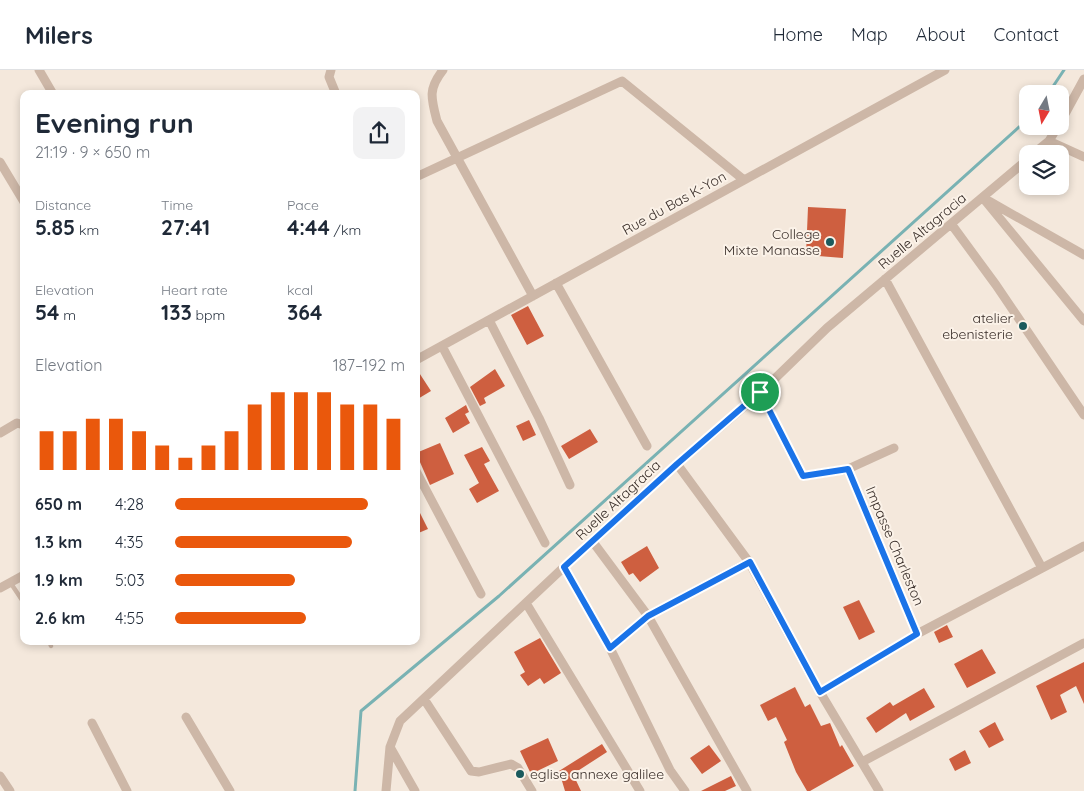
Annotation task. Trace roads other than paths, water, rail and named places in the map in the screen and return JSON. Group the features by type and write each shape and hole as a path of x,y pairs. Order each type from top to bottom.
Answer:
{"street":[{"path":"39,70 52,90"},
{"path":"331,70 331,84 334,90"},
{"path":"443,70 435,80 431,96 437,121 533,296"},
{"name":"Rue du Bas K-Yon","path":"420,358 945,70"},
{"path":"1069,107 1084,80"},
{"path":"420,175 622,81 744,180"},
{"path":"1043,145 1052,135"},
{"path":"1048,141 1084,157"},
{"path":"0,162 20,195"},
{"name":"Ruelle Altagracia","path":"386,791 390,747 400,721 564,567 677,464 760,392 827,328 1019,167"},
{"path":"983,198 1084,254"},
{"path":"983,198 1084,320"},
{"path":"952,225 996,285 1084,415"},
{"path":"885,280 1042,568"},
{"path":"556,284 647,446"},
{"path":"489,320 539,418 570,485"},
{"path":"442,346 545,543"},
{"path":"760,392 803,476 848,469 894,448"},
{"path":"0,433 17,423 20,423"},
{"path":"677,464 750,562 820,692 879,791"},
{"name":"Impasse Charleston","path":"848,469 917,634"},
{"path":"420,479 481,594"},
{"path":"593,542 648,616 748,791"},
{"path":"820,692 917,634 1084,546"},
{"path":"610,648 648,616 750,562"},
{"path":"564,567 610,648 670,770 685,791"},
{"path":"0,588 20,577"},
{"path":"0,580 10,582"},
{"path":"526,603 640,791"},
{"path":"862,762 1084,643"},
{"path":"424,699 470,771 479,772 511,764 518,768 532,791"},
{"path":"186,717 230,791"},
{"path":"92,723 126,791"},
{"path":"390,747 414,791"},
{"path":"0,776 10,791"}],"lane":[{"path":"10,582 20,597"}],"waterway":[{"path":"1054,85 1064,70"},
{"path":"355,791 361,711 499,596 1019,127"}],"place":[{"name":"College Mixte Manasse","path":"830,242"},
{"name":"atelier ebenisterie","path":"1023,326"},
{"name":"eglise annexe galilee","path":"520,774"}]}
